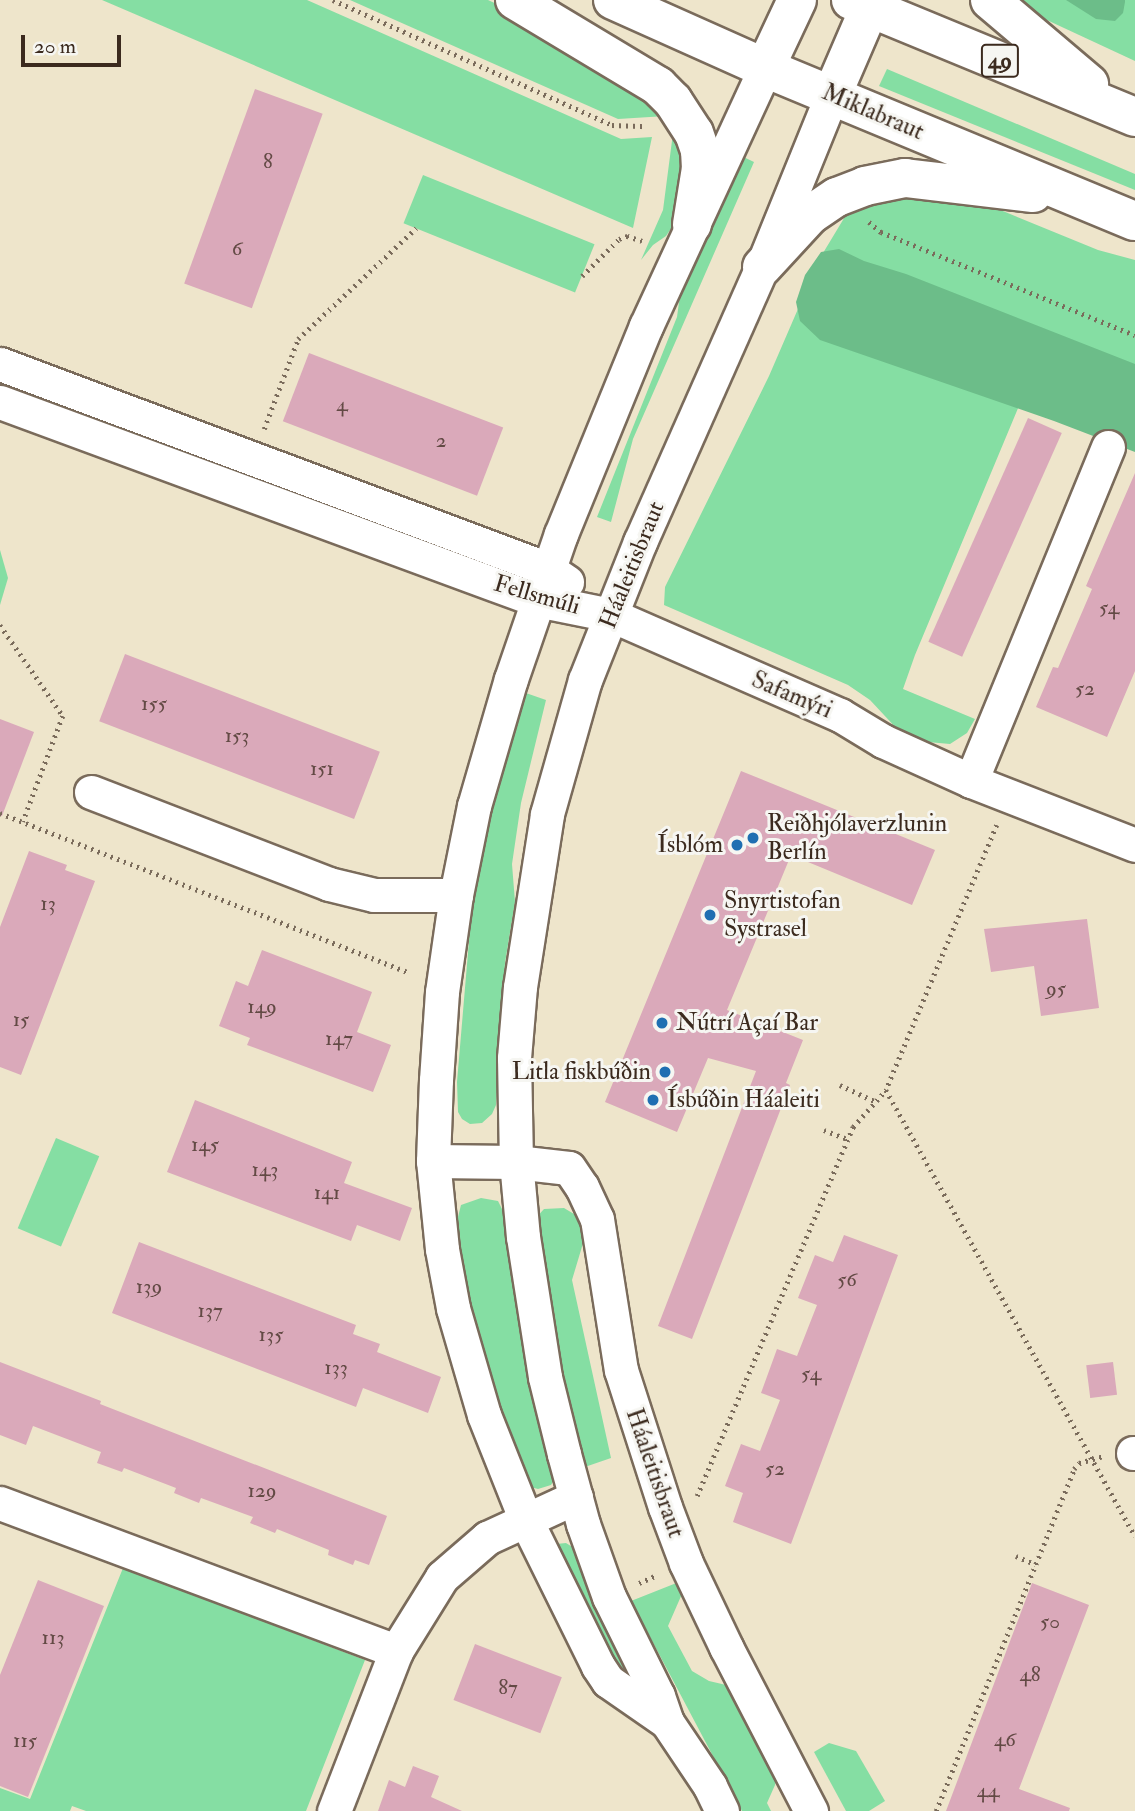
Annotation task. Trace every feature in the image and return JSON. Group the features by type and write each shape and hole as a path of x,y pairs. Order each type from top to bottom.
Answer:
{"main road":[{"path":"516,0 658,86 673,101 694,133 700,150 702,167 692,224"},
{"name":"Miklabraut","path":"613,0 765,68 1135,222"},
{"name":"Háaleitisbraut","path":"765,68 797,0"},
{"path":"990,0 1056,58 1133,116"},
{"name":"Háaleitisbraut","path":"832,95 865,3"},
{"name":"49","path":"865,3 1133,116"},
{"path":"762,267 810,215 837,197 865,186 905,178 1082,200"}],"street":[{"name":"Háaleitisbraut","path":"667,1722 608,1681 587,1646 525,1518 468,1367 446,1280 433,1161 442,992 456,895 474,806 537,600 646,326 765,68"},
{"name":"Háaleitisbraut","path":"722,1811 710,1786 667,1722 658,1696 609,1597 576,1497 545,1377 516,1162 514,1058 520,987 547,814 585,680 762,267 832,95"},
{"name":"Fellsmúli","path":"0,363 548,569 611,615"},
{"name":"Fellsmúli","path":"0,402 537,600 611,615"},
{"path":"971,781 1108,447"},
{"name":"Safamýri","path":"611,615 840,715 883,741 971,781 1135,845"},
{"path":"91,792 329,884 374,895 456,895"},
{"name":"Háaleitisbraut","path":"433,1161 516,1162 569,1167 597,1219 621,1370 686,1563 811,1811"},
{"path":"334,1811 397,1651 429,1595 458,1560 487,1538 525,1518 576,1497"},
{"path":"0,1503 397,1651"}],"path":[{"path":"333,0 622,128"},
{"path":"867,209 869,222 881,232 1135,335"},
{"path":"260,441 298,339 416,228"},
{"path":"582,276 619,239 626,236 642,241"},
{"path":"0,625 63,716 23,822"},
{"path":"0,813 418,976"},
{"path":"696,1498 853,1127 886,1090 1000,819"},
{"path":"840,1085 876,1102"},
{"path":"886,1090 1083,1438 1135,1536"},
{"path":"824,1130 848,1139"},
{"path":"936,1811 1074,1469 1092,1458"},
{"path":"1016,1556 1035,1564"}],"green space":[{"path":"102,0 307,0 621,139 652,137 633,228"},
{"path":"350,0 488,0 569,38 666,116 618,119"},
{"path":"1012,0 1135,0 1135,61 1021,8"},
{"path":"1066,0 1125,2 1123,13 1115,21 1096,19"},
{"path":"887,69 1135,174 1135,190 879,86"},
{"path":"673,133 685,171 680,215 666,236 653,245 641,260 663,210"},
{"path":"733,152 754,162 633,439 611,522 597,517 677,317 685,258"},
{"path":"423,175 595,244 575,293 404,223"},
{"path":"878,192 954,195 998,209 1098,250 1135,260 1135,368 1049,334 915,655 903,689 975,719 967,733 950,744 917,741 898,730 870,700 848,685 664,605 665,587 769,376 820,258 852,205"},
{"path":"839,249 864,261 906,274 1135,364 1135,452 820,340 800,321 796,302 805,275 821,252"},
{"path":"0,550 8,578 0,605"},
{"path":"523,692 546,700 521,803 512,864 515,902 505,963 496,1105 492,1114 482,1123 470,1124 462,1119 458,1112 457,1082 473,894 492,793"},
{"path":"56,1138 99,1156 61,1247 18,1228"},
{"path":"481,1198 498,1201 507,1219 557,1475 551,1485 538,1489 523,1485 517,1476 461,1282 455,1229 461,1205"},
{"path":"564,1208 579,1217 584,1240 572,1280 611,1458 579,1469 537,1272 534,1220 544,1209"},
{"path":"566,1543 574,1548 629,1674 626,1678 621,1680 556,1544"},
{"path":"123,1568 365,1660 306,1811 86,1811 72,1806 70,1811 0,1811 0,1788 30,1799"},
{"path":"684,1580 685,1587 668,1626 692,1671 709,1681 739,1688 779,1766 767,1803 771,1811 742,1811 631,1601"},
{"path":"829,1743 856,1751 885,1801 869,1811 846,1811 814,1752"}],"building":[{"path":"255,89 323,114 252,308 184,284"},
{"path":"309,353 503,428 477,496 283,421"},
{"path":"1028,418 1062,433 962,657 928,642"},
{"path":"1135,473 1135,671 1107,737 1036,707 1053,667 1058,668 1092,589 1086,586"},
{"path":"125,654 380,752 354,819 99,721"},
{"path":"0,719 34,732 2,816 0,816"},
{"path":"741,771 935,850 912,905 791,855 727,1010 803,1040 786,1083 790,1085 692,1339 658,1326 756,1071 708,1058 677,1132 605,1102"},
{"path":"29,851 67,865 65,870 95,881 21,1075 0,1067 0,927"},
{"path":"1087,919 1099,1008 1041,1016 1034,966 991,972 984,929"},
{"path":"262,950 372,992 357,1032 391,1045 373,1092 247,1045 250,1038 219,1026 236,981 248,986"},
{"path":"195,1100 352,1162 344,1183 412,1208 400,1241 357,1225 351,1241 167,1172"},
{"path":"844,1235 898,1255 791,1544 733,1522 743,1493 725,1486 741,1444 760,1451 780,1400 761,1393 777,1349 797,1356 817,1305 798,1298 815,1255 833,1262"},
{"path":"139,1242 356,1325 353,1334 380,1344 377,1352 441,1377 428,1413 363,1388 356,1407 112,1313"},
{"path":"0,1362 387,1516 369,1565 355,1560 353,1565 328,1555 329,1550 277,1529 275,1533 250,1523 253,1517 201,1498 199,1503 174,1493 176,1488 124,1468 122,1472 97,1463 101,1452 33,1426 26,1445 0,1435"},
{"path":"1113,1362 1117,1395 1090,1398 1086,1365"},
{"path":"38,1580 104,1606 28,1797 0,1786 0,1675"},
{"path":"1032,1583 1089,1605 1019,1789 1070,1808 1069,1811 946,1811"},
{"path":"475,1644 562,1677 540,1733 453,1700"},
{"path":"413,1766 439,1776 431,1797 462,1811 378,1811 389,1780 405,1787"}],"place":[{"name":"Reiðhjólaverzlunin Berlín","path":"753,838"},
{"name":"Ísblóm","path":"737,845"},
{"name":"Snyrtistofan Systrasel","path":"710,915"},
{"name":"Nútrí Açaí Bar","path":"662,1023"},
{"name":"Litla fiskbúðin","path":"665,1072"},
{"name":"Ísbúðin Háaleiti","path":"653,1100"}]}
